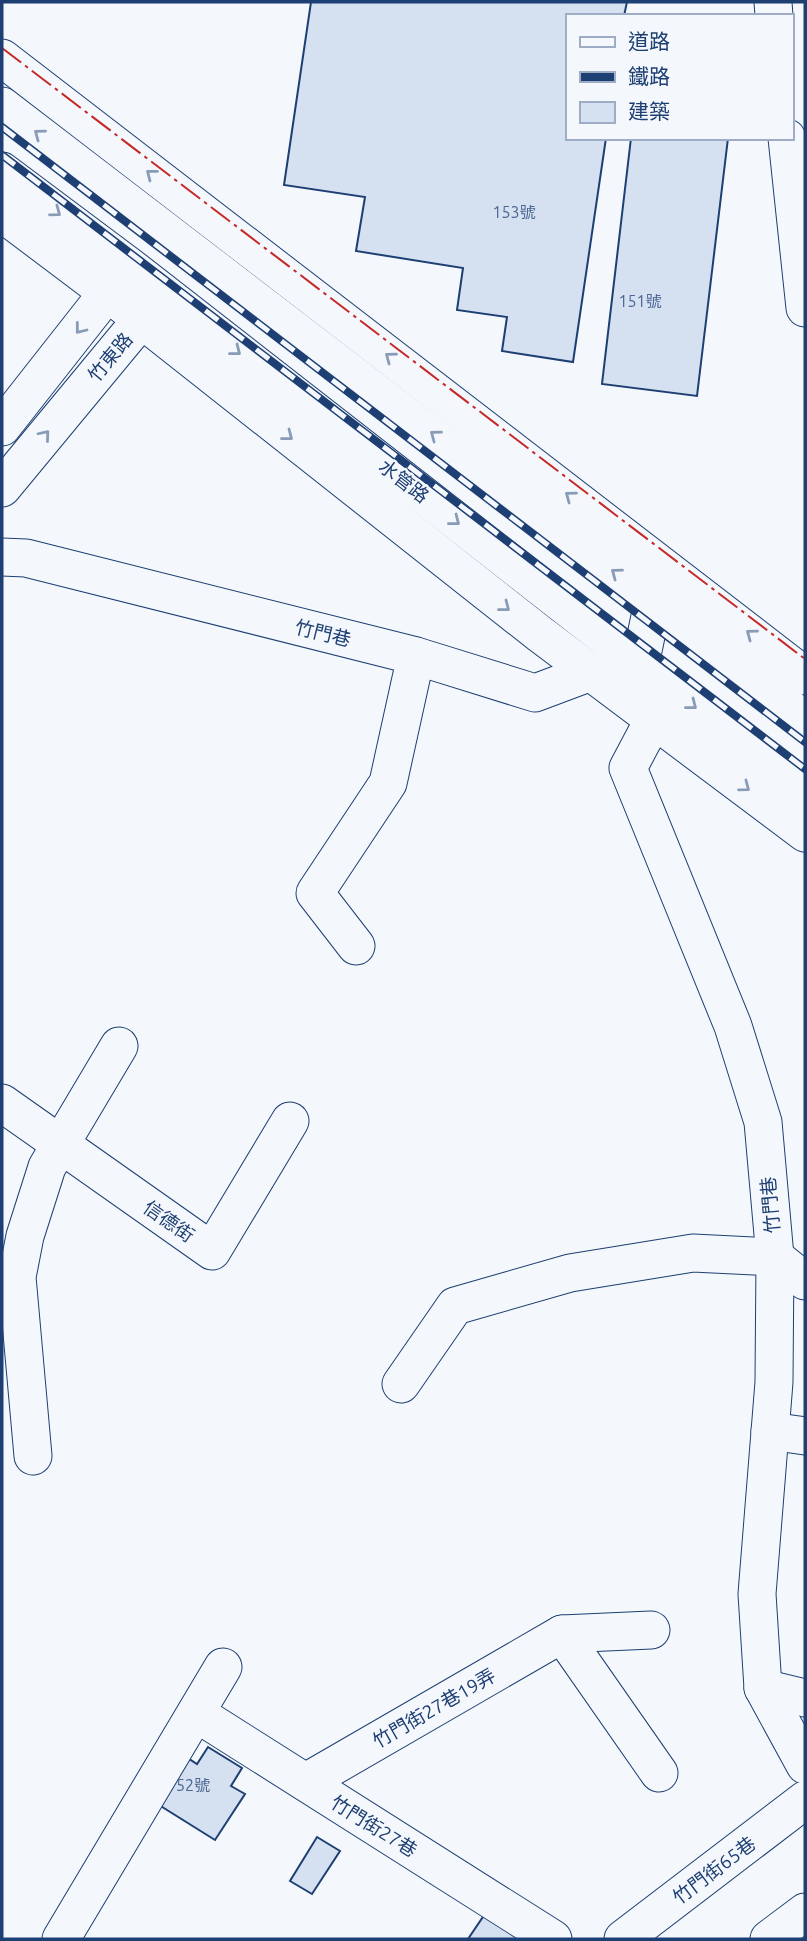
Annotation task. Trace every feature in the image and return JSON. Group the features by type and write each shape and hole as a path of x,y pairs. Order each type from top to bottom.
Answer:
{"street":[{"path":"2,58 218,226 661,587 805,720"},
{"path":"2,106 196,256 661,587 805,676"},
{"path":"787,140 805,308"},
{"name":"水管路","path":"2,171 118,280 540,634 805,833"},
{"name":"竹東路","path":"2,427 183,198"},
{"name":"水管路","path":"2,213 118,280"},
{"name":"竹東路","path":"2,488 196,256 218,226"},
{"name":"水管路","path":"152,307 640,666 805,793"},
{"name":"竹門巷","path":"2,557 26,558 416,656 535,693 591,672 640,666"},
{"path":"654,719 640,666 661,587"},
{"path":"356,946 315,893 388,783 416,656"},
{"name":"竹門巷","path":"654,719 628,768 733,1026 763,1122 775,1257 774,1382 788,1433 757,1594 763,1688 805,1765"},
{"path":"33,1455 17,1277 25,1236 47,1167 119,1046"},
{"name":"信德街","path":"2,1103 212,1251 290,1121"},
{"path":"401,1384 455,1306 570,1273 693,1253 775,1257 805,1280"},
{"name":"竹門街27巷19弄","path":"306,1782 562,1634 651,1630"},
{"path":"562,1634 659,1773"},
{"path":"61,1939 223,1667"},
{"path":"763,1688 805,1698"},
{"name":"竹門街27巷","path":"196,1713 552,1939"},
{"name":"竹門街65巷","path":"623,1939 805,1800"},
{"path":"769,1939 805,1912"}],"building":[{"path":"311,2 627,2 624,14 566,14 566,140 606,140 573,362 502,351 507,317 457,310 463,268 356,251 365,197 284,185"},
{"path":"631,140 728,140 697,396 602,384"},
{"path":"208,1747 242,1768 231,1786 245,1794 215,1840 151,1800 180,1753 197,1764"},
{"path":"317,1837 340,1851 312,1894 290,1881"},
{"path":"487,1911 527,1939 468,1939"}],"railway":[{"path":"2,127 805,742"},
{"path":"2,155 805,769"}],"power":[{"path":"2,48 805,659"}]}
